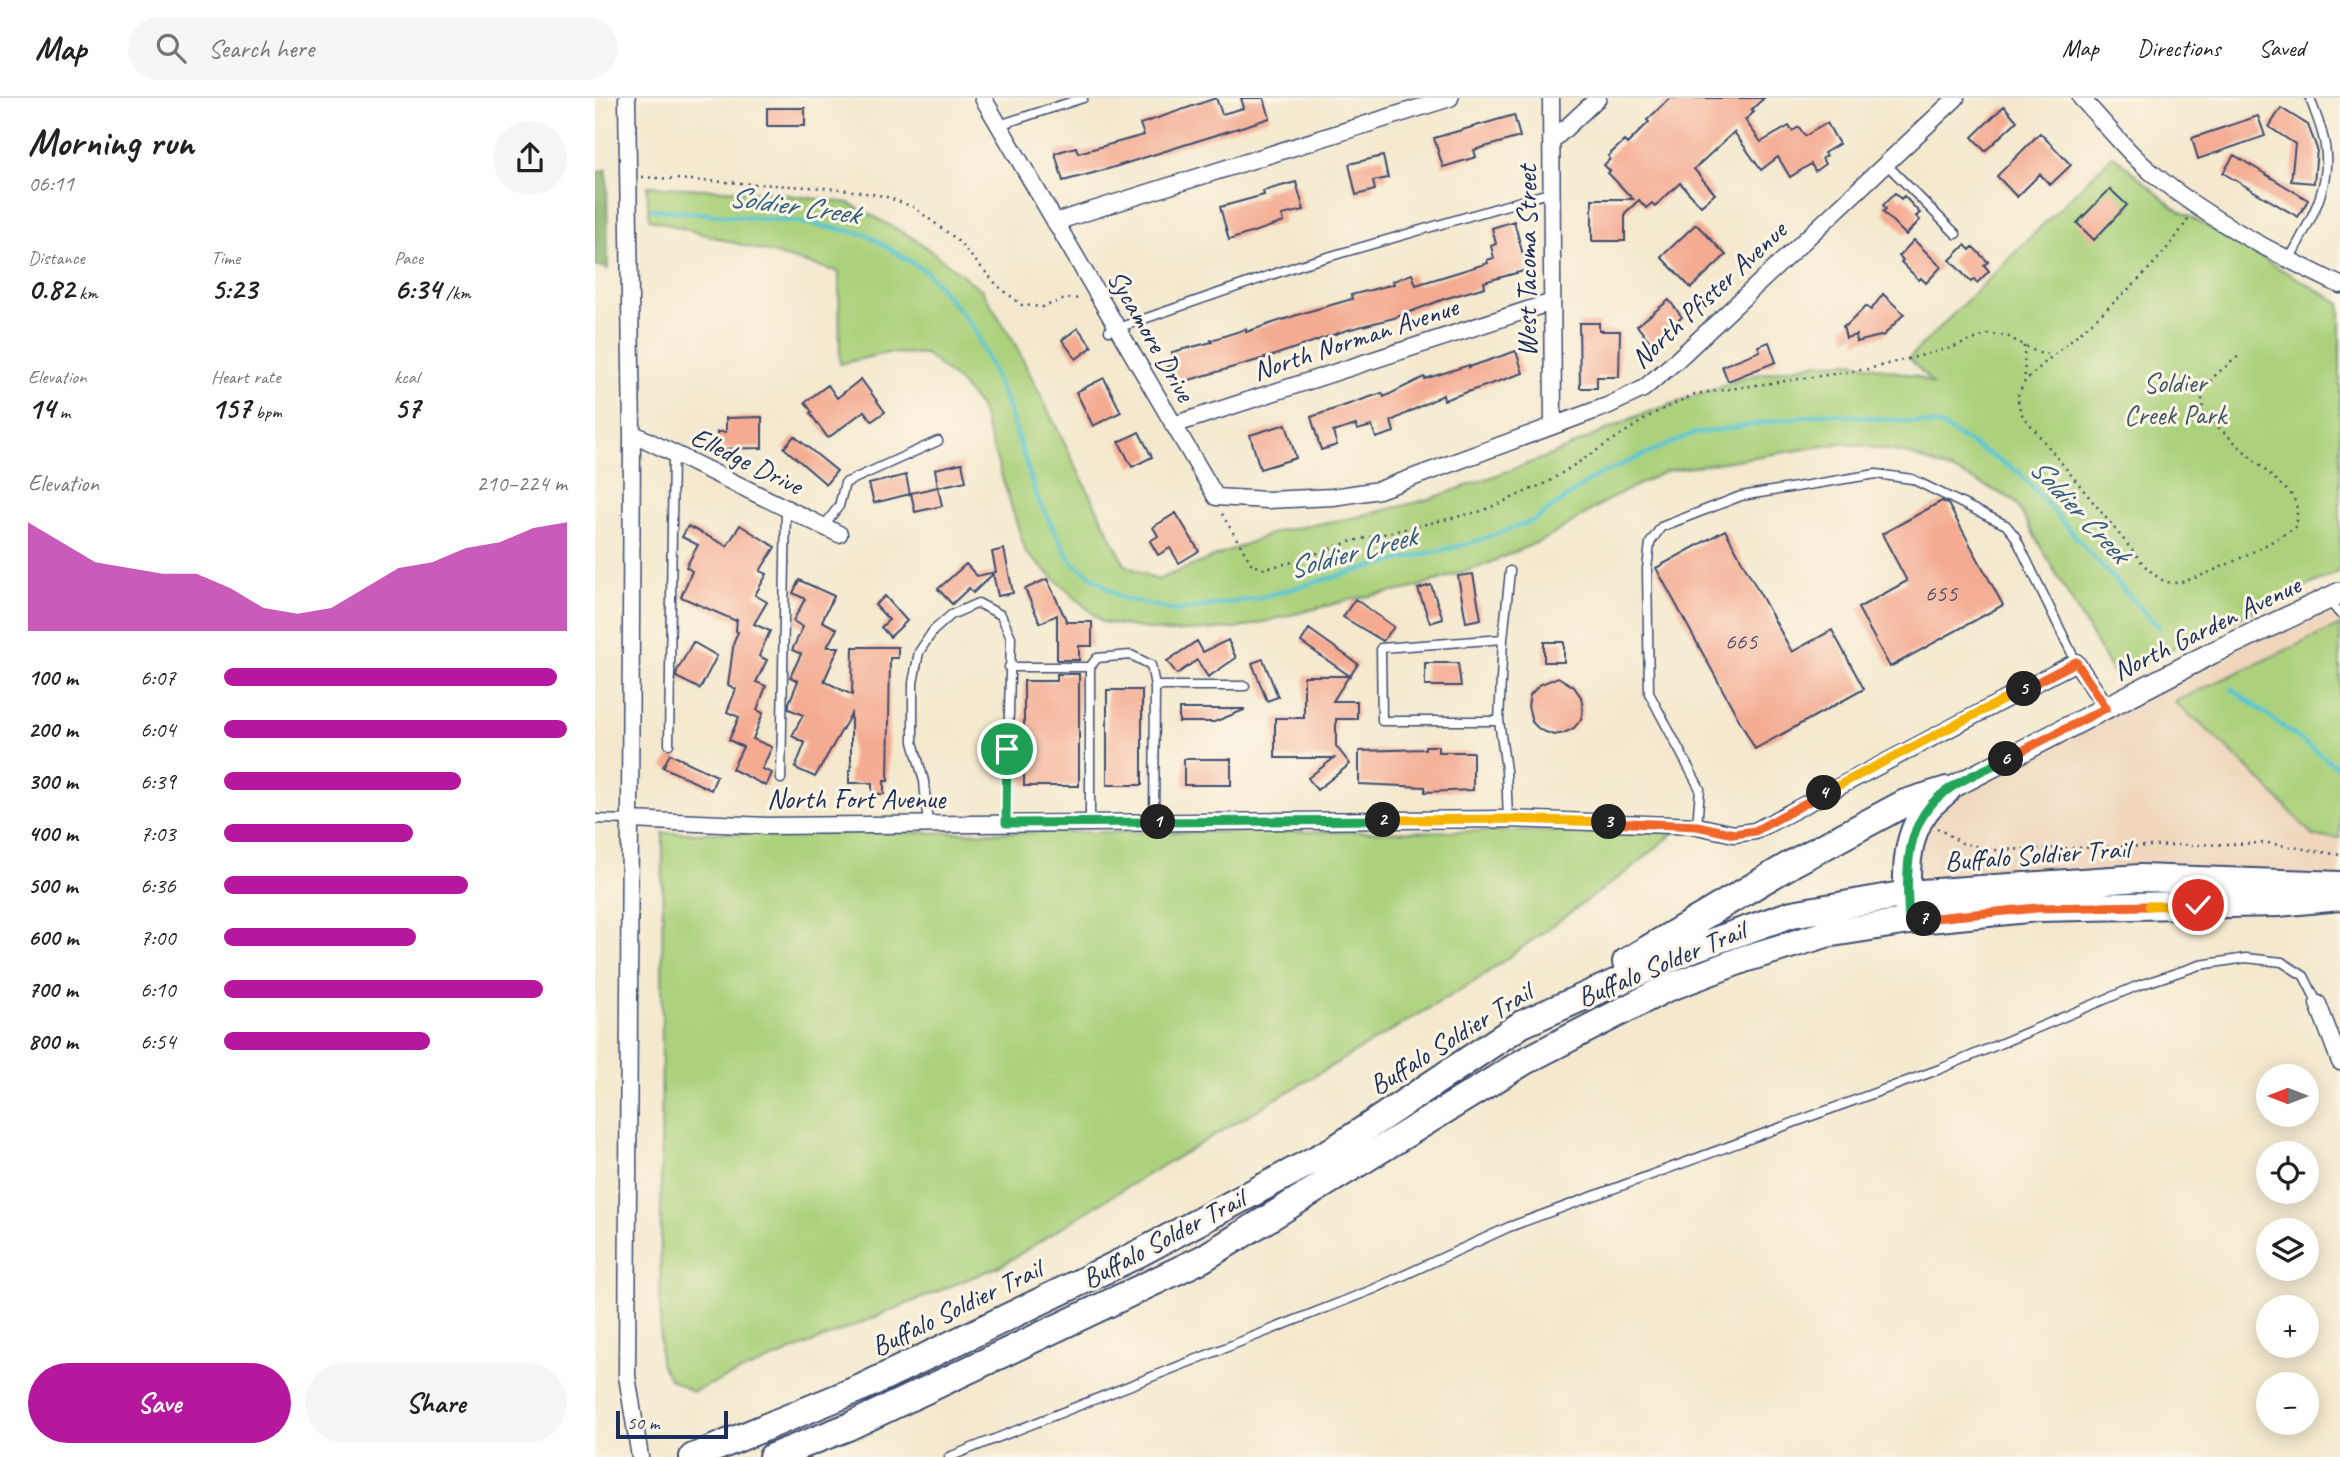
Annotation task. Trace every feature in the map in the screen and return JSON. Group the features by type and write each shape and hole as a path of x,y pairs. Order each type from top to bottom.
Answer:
{"main road":[{"path":"1909,921 1909,850 1916,827 1947,790"},
{"path":"1522,1024 1793,863 1905,803 1947,790"},
{"name":"Buffalo Soldier Trail","path":"693,1457 863,1387 1134,1256 1333,1150 1522,1024 1694,948 1792,914 1907,894 2140,878 2340,885"},
{"name":"Buffalo Solder Trail","path":"772,1457 848,1427 1202,1259 1525,1060 1665,989 1744,960 1826,934 1909,921 2037,908 2278,903 2340,897"}],"street":[{"path":"627,98 632,433 627,1376 640,1457"},
{"name":"Sycamore Drive","path":"983,98 1113,329 1216,497 1267,500 1333,497"},
{"path":"1055,222 1450,98"},
{"name":"West Tacoma Street","path":"1551,98 1553,425"},
{"path":"1552,141 1598,98"},
{"name":"North Pfister Avenue","path":"1333,497 1379,490 1607,406 1643,389 1677,361 1957,98"},
{"path":"2081,98 2150,170 2196,206 2235,232 2340,285"},
{"name":"North Norman Avenue","path":"1174,425 1552,302"},
{"name":"Elledge Drive","path":"632,433 839,534"},
{"name":"North Garden Avenue","path":"1947,790 2211,653 2336,602"},
{"path":"2076,662 2106,708"},
{"name":"North Fort Avenue","path":"631,820 767,825 928,825 1508,819 1697,826 1734,834 1755,831 2076,662"},
{"path":"2318,1004 2340,1062"}],"lane":[{"path":"999,125 1083,98"},
{"path":"2289,260 2323,191 2327,167 2325,143 2310,98"},
{"path":"1886,164 1956,234"},
{"path":"1113,329 1300,265 1552,192"},
{"path":"823,527 839,506 845,483 938,441"},
{"path":"669,744 673,453"},
{"path":"1697,826 1700,789 1649,693 1647,569 1650,543 1661,527 1741,496 1876,474 1912,479 2006,525 2015,537 2076,662"},
{"path":"781,779 786,508"},
{"path":"1508,819 1506,770 1499,721 1510,571"},
{"path":"928,825 924,781 913,741 913,683 919,652 933,631 951,615 978,603 1001,615 1011,637 1006,823"},
{"path":"1499,721 1382,721 1381,648 1503,639"},
{"path":"1090,822 1090,667 1097,658 1131,655 1151,665 1156,686 1154,822"},
{"path":"1009,667 1090,667"},
{"path":"1156,686 1245,686"},
{"path":"595,819 631,820"},
{"path":"949,1457 1374,1289 1509,1227 1941,1069 2137,986 2200,965 2246,958 2282,962 2304,975 2318,1004"}],"path":[{"path":"2196,206 2179,233 2132,285 2025,381 2017,397 2021,413 2145,566 2159,579 2171,584 2190,580 2281,538 2297,526 2297,508 2293,496 2205,415 2200,404 2202,390 2240,355"},
{"path":"2024,346 2025,381"},
{"path":"1923,816 1962,843 1993,850 2268,843 2340,855"}],"shaded area":[{"path":"2340,593 2340,890 1907,894 1926,810"}],"green space":[{"name":"Soldier Creek Park","path":"2113,155 2173,207 2340,303 2340,571 2114,675 2014,500 1961,474 1905,453 1843,443 1666,471 1613,497 1545,539 1482,566 1410,589 1353,599 1240,628 1167,632 1102,622 1026,553 980,407 960,383 925,354 887,353 840,364 839,272 649,219 647,186 765,192 849,203 915,239 982,290 1015,344 1125,565 1157,580 1278,531 1352,518 1430,499 1549,456 1635,417 1750,376 1819,363 1852,362 1916,376 1934,385 1909,358"},
{"path":"607,169 608,269 595,265 595,173"},
{"path":"2340,625 2340,838 2314,837 2247,767 2174,702"},
{"path":"1676,831 1632,868 1477,980 1110,1197 1002,1265 692,1392 670,1379 660,1364 663,833"}],"building":[{"path":"1216,98 1222,114 1244,108 1241,98 1264,98 1270,118 1063,181 1055,153 1076,147 1078,153 1144,135 1140,124"},
{"path":"1670,98 1764,98 1745,120 1761,142 1789,126 1792,131 1799,127 1805,136 1827,123 1839,144 1824,153 1826,156 1822,158 1825,164 1815,171 1811,164 1790,177 1778,157 1761,170 1734,132 1694,169 1715,194 1701,206 1680,183 1655,206 1652,203 1646,208 1639,200 1625,213 1625,241 1592,241 1592,199 1633,199 1608,173 1610,171 1604,165 1610,159 1608,156 1624,141 1627,144"},
{"path":"2004,106 2017,121 1985,151 1972,137"},
{"path":"767,108 805,108 805,126 767,126"},
{"path":"2281,108 2308,125 2317,149 2314,183 2291,181 2295,144 2269,127"},
{"path":"1514,115 1520,137 1474,150 1476,157 1443,167 1434,138"},
{"path":"2258,116 2265,136 2198,159 2192,138"},
{"path":"2040,133 2071,165 2050,185 2040,174 2017,197 1997,176"},
{"path":"2234,155 2308,200 2298,217 2223,173"},
{"path":"1383,156 1388,178 1373,181 1375,190 1356,195 1349,164"},
{"path":"1296,182 1304,210 1282,215 1284,222 1229,240 1220,207 1264,195 1263,191"},
{"path":"2110,189 2127,205 2094,240 2077,223"},
{"path":"1895,193 1901,199 1904,196 1920,213 1916,216 1920,220 1906,235 1883,212 1886,209 1883,205"},
{"path":"1514,221 1527,270 1484,282 1485,287 1394,318 1172,385 1167,367 1175,365 1172,352 1352,299 1351,295 1394,284 1393,281 1412,274 1416,285 1488,263 1487,260 1494,258 1491,246 1496,244 1492,228"},
{"path":"1696,224 1726,255 1691,288 1661,257"},
{"path":"1914,240 1941,267 1926,283 1921,278 1919,280 1901,262 1903,260 1899,256"},
{"path":"1965,245 1970,250 1973,247 1988,262 1984,265 1989,271 1977,283 1974,279 1971,282 1950,260"},
{"path":"1883,294 1904,314 1884,335 1857,342 1856,335 1846,338 1843,326 1866,306 1871,310"},
{"path":"1669,300 1682,317 1651,343 1637,326"},
{"path":"1579,323 1599,323 1599,331 1620,331 1619,377 1597,377 1597,388 1580,388"},
{"path":"1078,328 1092,347 1076,359 1062,340"},
{"path":"1769,342 1776,362 1728,381 1722,366 1760,351 1758,346"},
{"path":"1516,351 1523,373 1444,400 1443,395 1391,421 1394,432 1376,438 1372,426 1357,430 1356,425 1333,432 1337,445 1321,450 1311,417 1382,393 1384,397 1424,377 1425,379 1469,367"},
{"path":"1104,378 1121,412 1093,426 1076,392"},
{"path":"861,379 885,412 872,421 864,411 828,438 805,402 828,385 837,398"},
{"path":"762,417 762,448 717,449 717,432 726,432 726,418"},
{"path":"1286,424 1296,458 1260,469 1250,435"},
{"path":"1139,432 1152,457 1132,467 1119,442"},
{"path":"794,436 837,471 826,484 784,448"},
{"path":"962,463 966,481 938,487 935,469"},
{"path":"906,475 910,494 874,503 869,484"},
{"path":"938,487 942,506 915,512 911,493"},
{"path":"1942,501 1948,504 2003,605 1890,667 1858,608 1907,581 1882,534"},
{"path":"1176,513 1199,551 1179,563 1170,548 1158,555 1150,541 1158,536 1153,527"},
{"path":"740,525 775,547 760,571 767,574 755,595 767,602 754,624 770,631 759,656 767,660 756,682 766,686 757,710 763,713 753,739 772,747 762,769 772,773 766,786 732,769 743,747 729,740 739,717 727,712 736,689 728,685 734,641 738,632 737,618 736,621 681,597 692,571 686,567 698,545 682,537 688,526 727,546"},
{"path":"1725,530 1792,652 1832,630 1864,689 1755,749 1656,568"},
{"path":"1004,549 1013,593 998,596 993,574 973,593 969,588 952,604 938,589 966,564 977,576 996,572 992,552"},
{"path":"1473,574 1481,619 1466,622 1458,576"},
{"path":"1047,579 1067,622 1092,622 1092,646 1079,646 1079,660 1057,660 1057,615 1040,623 1025,589"},
{"path":"799,580 834,596 822,621 837,629 827,647 839,647 824,681 852,695 853,647 898,647 898,658 890,658 888,781 884,781 884,794 872,794 872,783 849,783 851,714 815,777 795,768 805,743 792,736 803,715 789,709 798,681 790,677 801,654 792,650 803,627 793,621 805,599 793,593"},
{"path":"1431,585 1443,619 1430,623 1418,589"},
{"path":"885,596 907,621 890,637 881,627 889,620 875,605"},
{"path":"1355,599 1394,627 1383,641 1343,617"},
{"path":"1309,629 1358,664 1350,676 1301,642"},
{"path":"1228,640 1236,658 1208,677 1197,660 1177,674 1167,661 1197,641 1203,652"},
{"path":"693,642 717,656 700,689 676,677"},
{"path":"1544,642 1564,642 1564,662 1544,662"},
{"path":"1263,659 1278,697 1267,701 1252,663"},
{"path":"1425,663 1458,663 1461,686 1425,686"},
{"path":"1057,674 1079,674 1079,786 1024,786 1024,681 1057,681"},
{"path":"1304,676 1349,676 1333,701 1357,701 1357,719 1336,719 1336,746 1350,764 1317,790 1308,778 1334,758 1275,758 1275,718 1304,718"},
{"path":"1558,677 1574,687 1581,697 1583,709 1581,719 1574,728 1554,735 1540,730 1532,722 1528,706 1530,695 1539,685"},
{"path":"1107,690 1142,690 1142,785 1107,785"},
{"path":"1179,709 1244,710 1214,722 1179,722"},
{"path":"1425,746 1438,746 1438,752 1473,752 1473,790 1425,792 1425,787 1359,784 1359,751 1425,749"},
{"path":"670,754 717,776 711,790 663,767"},
{"path":"1184,759 1231,759 1231,785 1184,785"}],"waterway":[{"name":"Soldier Creek","path":"652,209 800,222 866,234 927,272 974,328 1009,409 1037,498 1071,561 1121,598 1177,611 1259,598 1377,565 1468,544 1535,520 1596,476 1692,434 1826,413 1940,425 2020,473 2159,628"},
{"name":"Soldier Creek","path":"2232,689 2340,769"}],"route":[{"path":"1007,749 1006,823 1508,819 1697,826 1734,834 1755,831 2076,662 2106,708 1947,790 1926,810 1916,827 1909,850 1909,921 2037,908 2198,905"}]}
